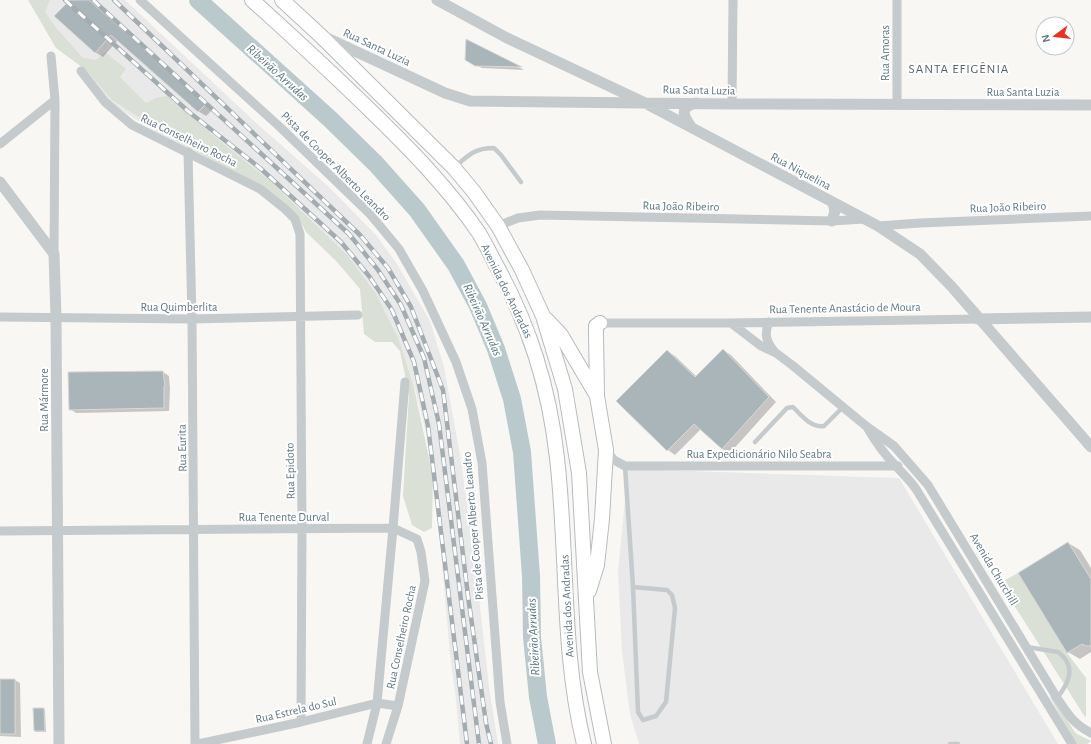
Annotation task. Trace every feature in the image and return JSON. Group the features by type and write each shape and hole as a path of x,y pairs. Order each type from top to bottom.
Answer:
{"main road":[{"name":"Avenida dos Andradas","path":"252,0 327,68 433,175 480,235 518,308 531,339 551,415 562,512 571,674 584,744"},
{"name":"Avenida dos Andradas","path":"282,0 321,36 454,168 474,192 498,226 522,270 543,316 565,389 578,466 590,672 604,744"},
{"path":"543,316 561,335 597,396"},
{"path":"586,603 597,565 602,519 606,450 597,396 596,326 600,323"}],"street":[{"name":"Pista de Cooper Alberto Leandro","path":"140,0 281,128 370,214 398,250 423,291 456,362 472,409 482,463 500,702 507,744"},
{"name":"Rua Niquelina","path":"438,0 508,38 643,102 878,226 920,254 952,287 978,319 1091,447"},
{"path":"732,104 733,0"},
{"name":"Rua Amoras","path":"897,0 898,105"},
{"name":"Rua Santa Luzia","path":"321,36 445,93 470,100 732,104 1091,105"},
{"name":"Rua Mármore","path":"51,56 56,100 54,254 56,317 59,744"},
{"name":"Rua Conselheiro Rocha","path":"81,71 105,102 132,125 260,189 295,219"},
{"path":"0,144 56,100"},
{"path":"693,129 686,120 684,112 685,108 689,105 697,103"},
{"name":"Rua Eurita","path":"188,152 192,319 195,744"},
{"path":"0,182 54,254"},
{"path":"832,221 835,211 833,203"},
{"name":"Rua João Ribeiro","path":"498,226 518,218 540,216 832,221 864,219"},
{"name":"Rua João Ribeiro","path":"878,226 1091,216"},
{"name":"Rua Epidoto","path":"295,219 300,234 302,529 301,722"},
{"name":"Rua Quimberlita","path":"0,317 192,319 358,315"},
{"name":"Rua Tenente Anastácio de Moura","path":"600,323 731,323 1091,317"},
{"name":"Avenida Churchill","path":"768,322 766,337 768,343 776,353 866,426 894,446 928,485 1072,720 1079,727 1091,733"},
{"name":"Avenida Churchill","path":"731,323 761,346 776,353"},
{"path":"377,703 405,382"},
{"name":"Avenida Churchill","path":"866,426 875,441 895,466 906,475 916,489 1072,744"},
{"path":"606,450 614,460 624,466"},
{"name":"Rua Expedicionário Nilo Seabra","path":"624,466 895,466 907,468 918,473"},
{"name":"Rua Conselheiro Rocha","path":"386,744 398,706 425,581 421,552 417,539 405,532 393,528"},
{"name":"Rua Tenente Durval","path":"0,530 393,528"},
{"path":"983,598 994,592"},
{"path":"1014,648 1026,644"},
{"name":"Rua Conselheiro Rocha","path":"367,744 377,703"},
{"name":"Rua Estrela do Sul","path":"198,744 301,722 377,703 398,706"}],"lane":[{"path":"454,168 472,152 485,148 494,148 502,155 521,182"},
{"path":"755,442 787,408 792,407 811,424 824,426 843,407"},
{"path":"624,466 633,587 638,712 643,720 656,716 666,702 675,608 672,594 667,590 633,587"},
{"path":"1026,644 1062,654 1070,670 1067,686 1058,698"},
{"path":"950,744 958,744"}],"shaded area":[{"path":"28,0 50,0 45,12 57,29 83,58 96,60 105,52 126,69 120,77 146,103 156,98 167,96 269,180 347,255 376,294 398,338 413,383 433,477 432,528 424,532 412,525 403,496 409,395 400,351 392,342 375,342 364,334 360,289 337,262 306,232 297,215 257,184 168,136 112,100 87,71 56,48"},
{"path":"29,0 125,0 254,121 329,187 376,235 397,264 430,321 444,367 461,460 489,687 498,744 460,744 433,477 427,437 414,384 400,346 364,291 298,212 213,158 191,150 165,137 141,123 109,101"},
{"path":"628,469 899,478 1058,744 639,744 630,714 622,651 618,572"},
{"path":"1018,573 1067,653 1086,678 1085,717 1000,583"},
{"path":"1052,695 1074,731 1091,741 1087,744 1076,744 1050,697"}],"building":[{"path":"70,0 89,0 206,104 198,112 111,35 95,53 54,16"},
{"path":"466,39 522,67 475,66 465,60"},
{"path":"723,349 769,397 722,449 694,424 667,451 616,401 667,350 695,377"},
{"path":"163,371 165,386 164,408 69,410 68,372"},
{"path":"1068,542 1091,579 1091,646 1082,644 1067,653 1018,573"},
{"path":"0,679 15,679 15,734 0,734"},
{"path":"33,708 44,708 45,731 34,731"}],"waterway":[{"name":"Ribeirão Arrudas","path":"198,0 330,119 376,164 417,210 456,265 478,306 496,349 512,399 522,452 531,576 532,637 538,697 547,744"}],"railway":[{"path":"65,0 189,112 260,168 341,242 369,276 392,310 414,362 428,426 467,744"},
{"path":"93,0 349,234 378,270 401,305 424,358 439,424 479,744"},
{"path":"114,0 360,235 388,268 411,307 443,390 468,596 486,723 491,744"}],"district":[{"name":"SANTA EFIGÊNIA","path":"959,69"}]}
